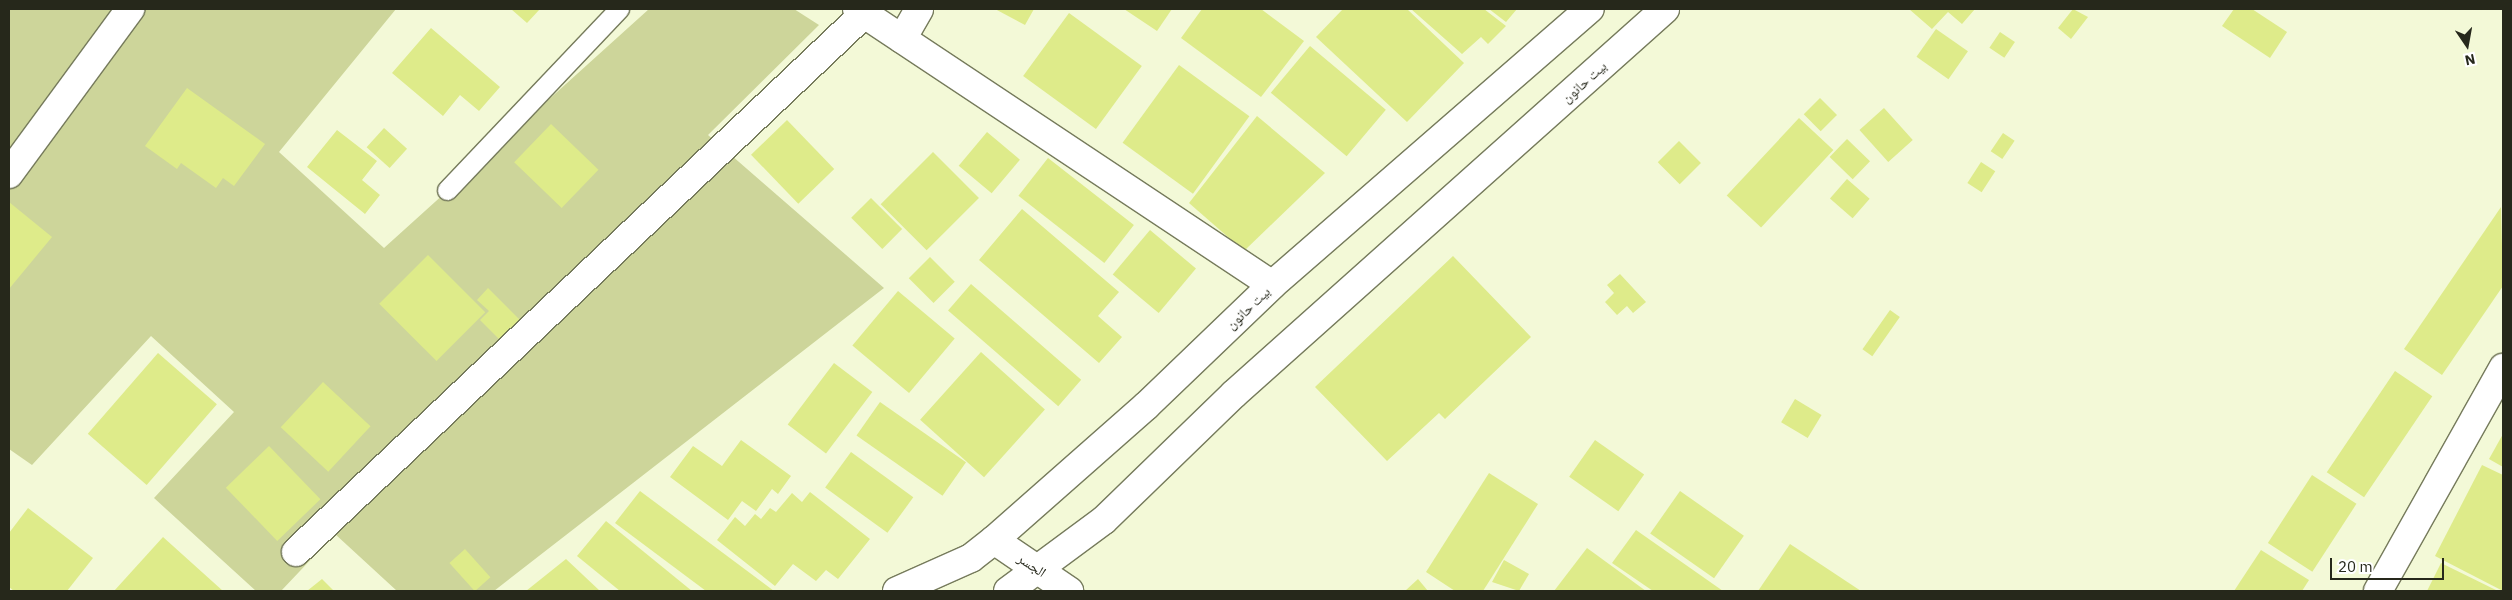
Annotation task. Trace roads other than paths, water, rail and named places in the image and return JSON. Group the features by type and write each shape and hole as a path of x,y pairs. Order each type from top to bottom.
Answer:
{"street":[{"path":"9,174 130,9"},
{"path":"902,39 919,9"},
{"name":"بيت حانون","path":"897,591 971,558 994,540 1146,406 1272,285 1590,9"},
{"name":"بيت حانون","path":"1008,591 1041,570 1104,520 1234,394 1665,9"},
{"path":"296,552 860,11 1272,285"},
{"path":"2378,591 2503,368"},
{"name":"الجسر","path":"994,540 1041,570 1069,591"}],"lane":[{"path":"447,190 618,9"}]}
